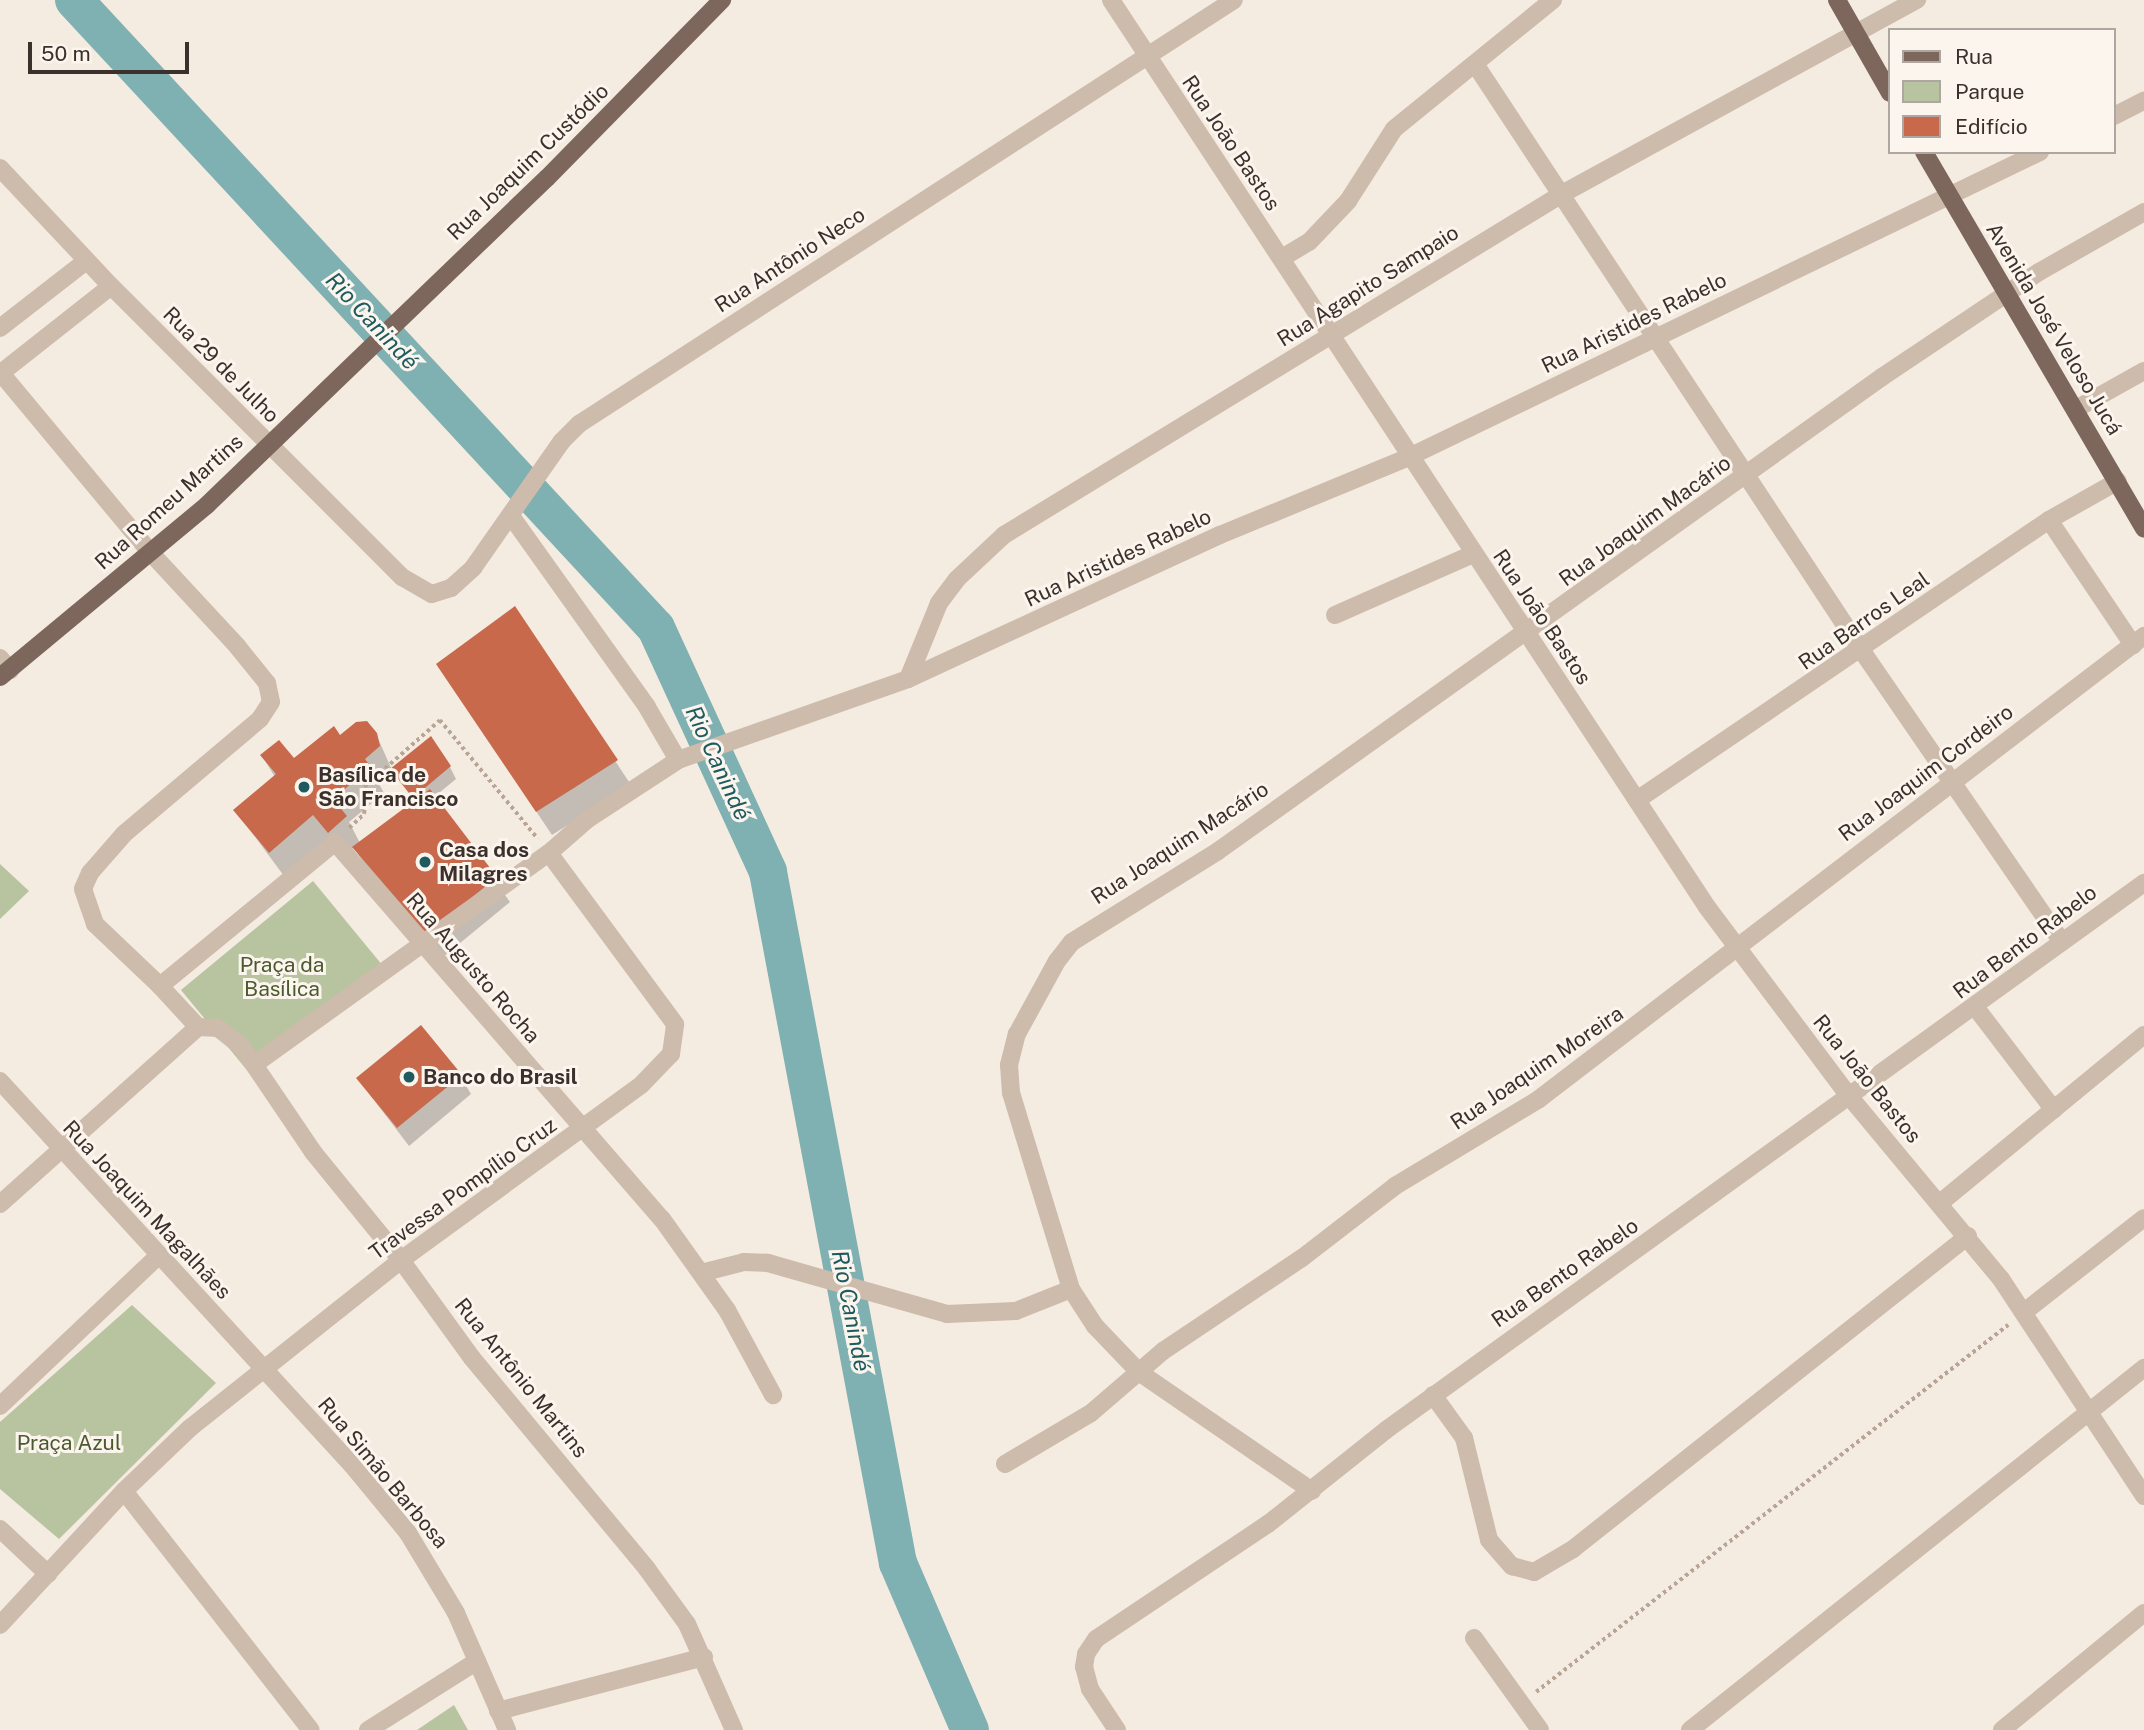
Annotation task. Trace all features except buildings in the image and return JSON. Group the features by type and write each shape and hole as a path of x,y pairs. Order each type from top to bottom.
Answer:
{"main road":[{"name":"Rua Joaquim Custódio","path":"362,354 722,0"},
{"path":"1838,0 1888,90"},
{"name":"Avenida José Veloso Jucá","path":"1925,154 2005,296 2076,410 2144,529"},
{"name":"Rua Romeu Martins","path":"3,668 151,553 362,354"}],"street":[{"name":"Rua João Bastos","path":"1111,0 1145,58 1282,258 1526,635 1737,949 1849,1096 1968,1236 2024,1312 2087,1415 2144,1496"},
{"name":"Rua Antônio Neco","path":"415,588 432,594 451,588 473,568 557,448 579,424 1234,0"},
{"path":"1282,258 1309,242 1348,201 1394,129 1553,0"},
{"name":"Rua Agapito Sampaio","path":"908,680 939,603 1004,535 1562,194 1857,36 1917,0"},
{"path":"1475,64 1657,336 1862,651 2062,942"},
{"path":"2116,115 2144,101"},
{"name":"Rua Aristides Rabelo","path":"255,1064 549,853 588,819 678,760 908,680 1220,536 1409,457 2036,154"},
{"name":"Rua 29 de Julho","path":"0,168 86,261 415,588"},
{"name":"Rua Joaquim Macário","path":"1071,1289 1011,1093 1009,1065 1017,1034 1040,989 1072,942 1218,851 1526,635 1882,377 2005,296 2144,212"},
{"path":"0,328 86,261"},
{"path":"0,1204 198,1027 160,986 95,924 83,889 90,873 124,834 242,734 271,702 267,683 151,553 0,373 111,286"},
{"path":"2076,410 2144,371"},
{"name":"Rua Barros Leal","path":"1637,800 1862,651 2049,520 2118,481"},
{"path":"514,511 647,707 678,760"},
{"path":"2049,520 2139,640"},
{"path":"1335,615 1473,554"},
{"name":"Rua Joaquim Cordeiro","path":"1737,949 2139,640"},
{"path":"160,986 335,842"},
{"name":"Rua Augusto Rocha","path":"335,842 582,1130 662,1219 748,1344 772,1395"},
{"name":"Travessa Pompílio Cruz","path":"0,1625 124,1492 263,1368 401,1260 582,1130 656,1073 670,1054 677,1037 675,1024 549,853"},
{"name":"Rua Bento Rabelo","path":"1118,1730 1090,1689 1084,1667 1086,1654 1096,1639 1312,1491 1433,1395 1976,1008 2144,883"},
{"name":"Rua Joaquim Moreira","path":"1005,1464 1091,1413 1139,1372 1395,1186 1539,1099 1737,949"},
{"path":"1976,1008 2054,1110"},
{"name":"Rua Antônio Martins","path":"198,1027 209,1026 229,1034 255,1064 313,1152 401,1260 472,1358 647,1569 687,1623 734,1730"},
{"path":"1940,1203 2144,1035"},
{"name":"Rua Joaquim Magalhães","path":"0,1081 263,1368"},
{"path":"2024,1312 2144,1218"},
{"path":"1433,1395 1464,1438 1489,1540 1512,1566 1534,1572 1573,1549 1968,1236"},
{"path":"0,1406 158,1256"},
{"path":"701,1273 744,1262 768,1263 947,1314 1016,1311 1071,1289 1095,1326 1139,1372 1312,1491"},
{"name":"Rua Simão Barbosa","path":"263,1368 408,1533 433,1568 507,1730"},
{"path":"1690,1730 2144,1368"},
{"path":"124,1492 255,1652 311,1730"},
{"path":"0,1529 48,1574"},
{"path":"2002,1730 2144,1613"},
{"path":"1474,1638 1540,1730"},
{"path":"498,1711 704,1657"},
{"path":"368,1730 477,1661"}],"path":[{"path":"335,842 365,814 364,787 440,720 549,853"},
{"path":"1521,1704 2024,1312"}],"green space":[{"path":"0,864 29,891 0,919"},
{"name":"Praça da Basílica","path":"313,881 383,966 251,1075 181,990"},
{"name":"Praça Azul","path":"132,1305 216,1383 59,1539 0,1489 0,1422"},
{"path":"454,1705 468,1730 417,1730"}],"waterway":[{"name":"Rio Canindé","path":"74,0 656,628 768,872 898,1563 970,1730"}],"place":[{"name":"Basílica de São Francisco","path":"304,787"},
{"name":"Casa dos Milagres","path":"425,862"},
{"name":"Banco do Brasil","path":"409,1077"}]}
